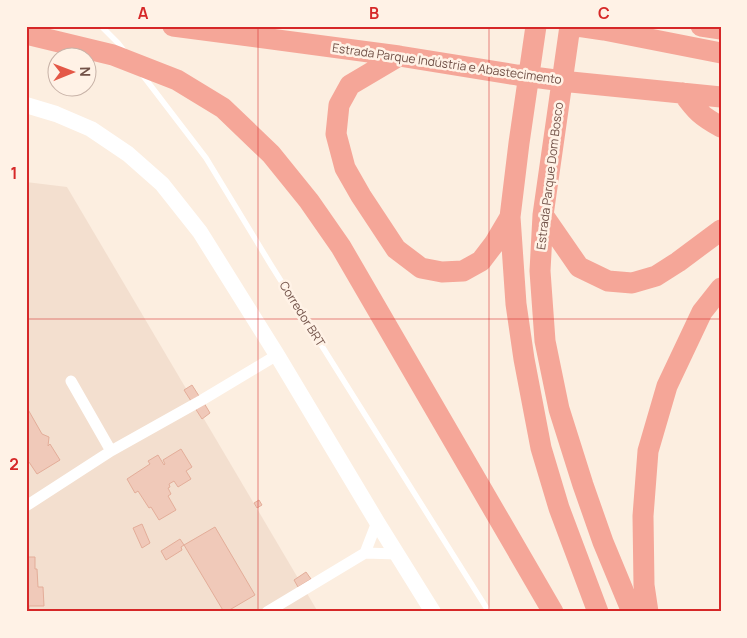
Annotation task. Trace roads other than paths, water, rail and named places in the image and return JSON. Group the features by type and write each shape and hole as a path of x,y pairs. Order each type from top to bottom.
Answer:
{"highway":[{"name":"Estrada Parque Indústria e Abastecimento","path":"174,26 399,56 517,75 721,97"},
{"path":"536,26 510,217 516,304 524,359 541,448 559,508 598,612"},
{"name":"Estrada Parque Dom Bosco","path":"570,26 543,215 540,271 544,332 559,409 603,542 632,612"},
{"path":"577,26 608,28 721,53"},
{"path":"701,26 721,29"},
{"path":"26,34 113,55 177,80 223,108 271,154 309,201 341,247 553,612"},
{"path":"399,56 350,85 339,105 336,134 346,168 361,196 396,249 421,268 442,272 463,271 481,260 494,244 510,217"},
{"path":"683,92 694,109 721,126"},
{"path":"543,215 579,267 608,280 632,283 656,276 721,230"},
{"path":"648,612 644,585 643,526 648,451 667,386 702,312 721,288"}],"main road":[{"path":"26,105 56,114 91,129 128,154 162,184 200,232 277,355 376,522 433,612"}],"street":[{"path":"26,506 111,451 277,355"},
{"path":"70,381 111,451"},
{"path":"365,553 376,522"},
{"path":"267,612 365,553 397,554"}],"lane":[{"name":"Corredor BRT","path":"101,26 118,43 206,158 489,612"}]}
